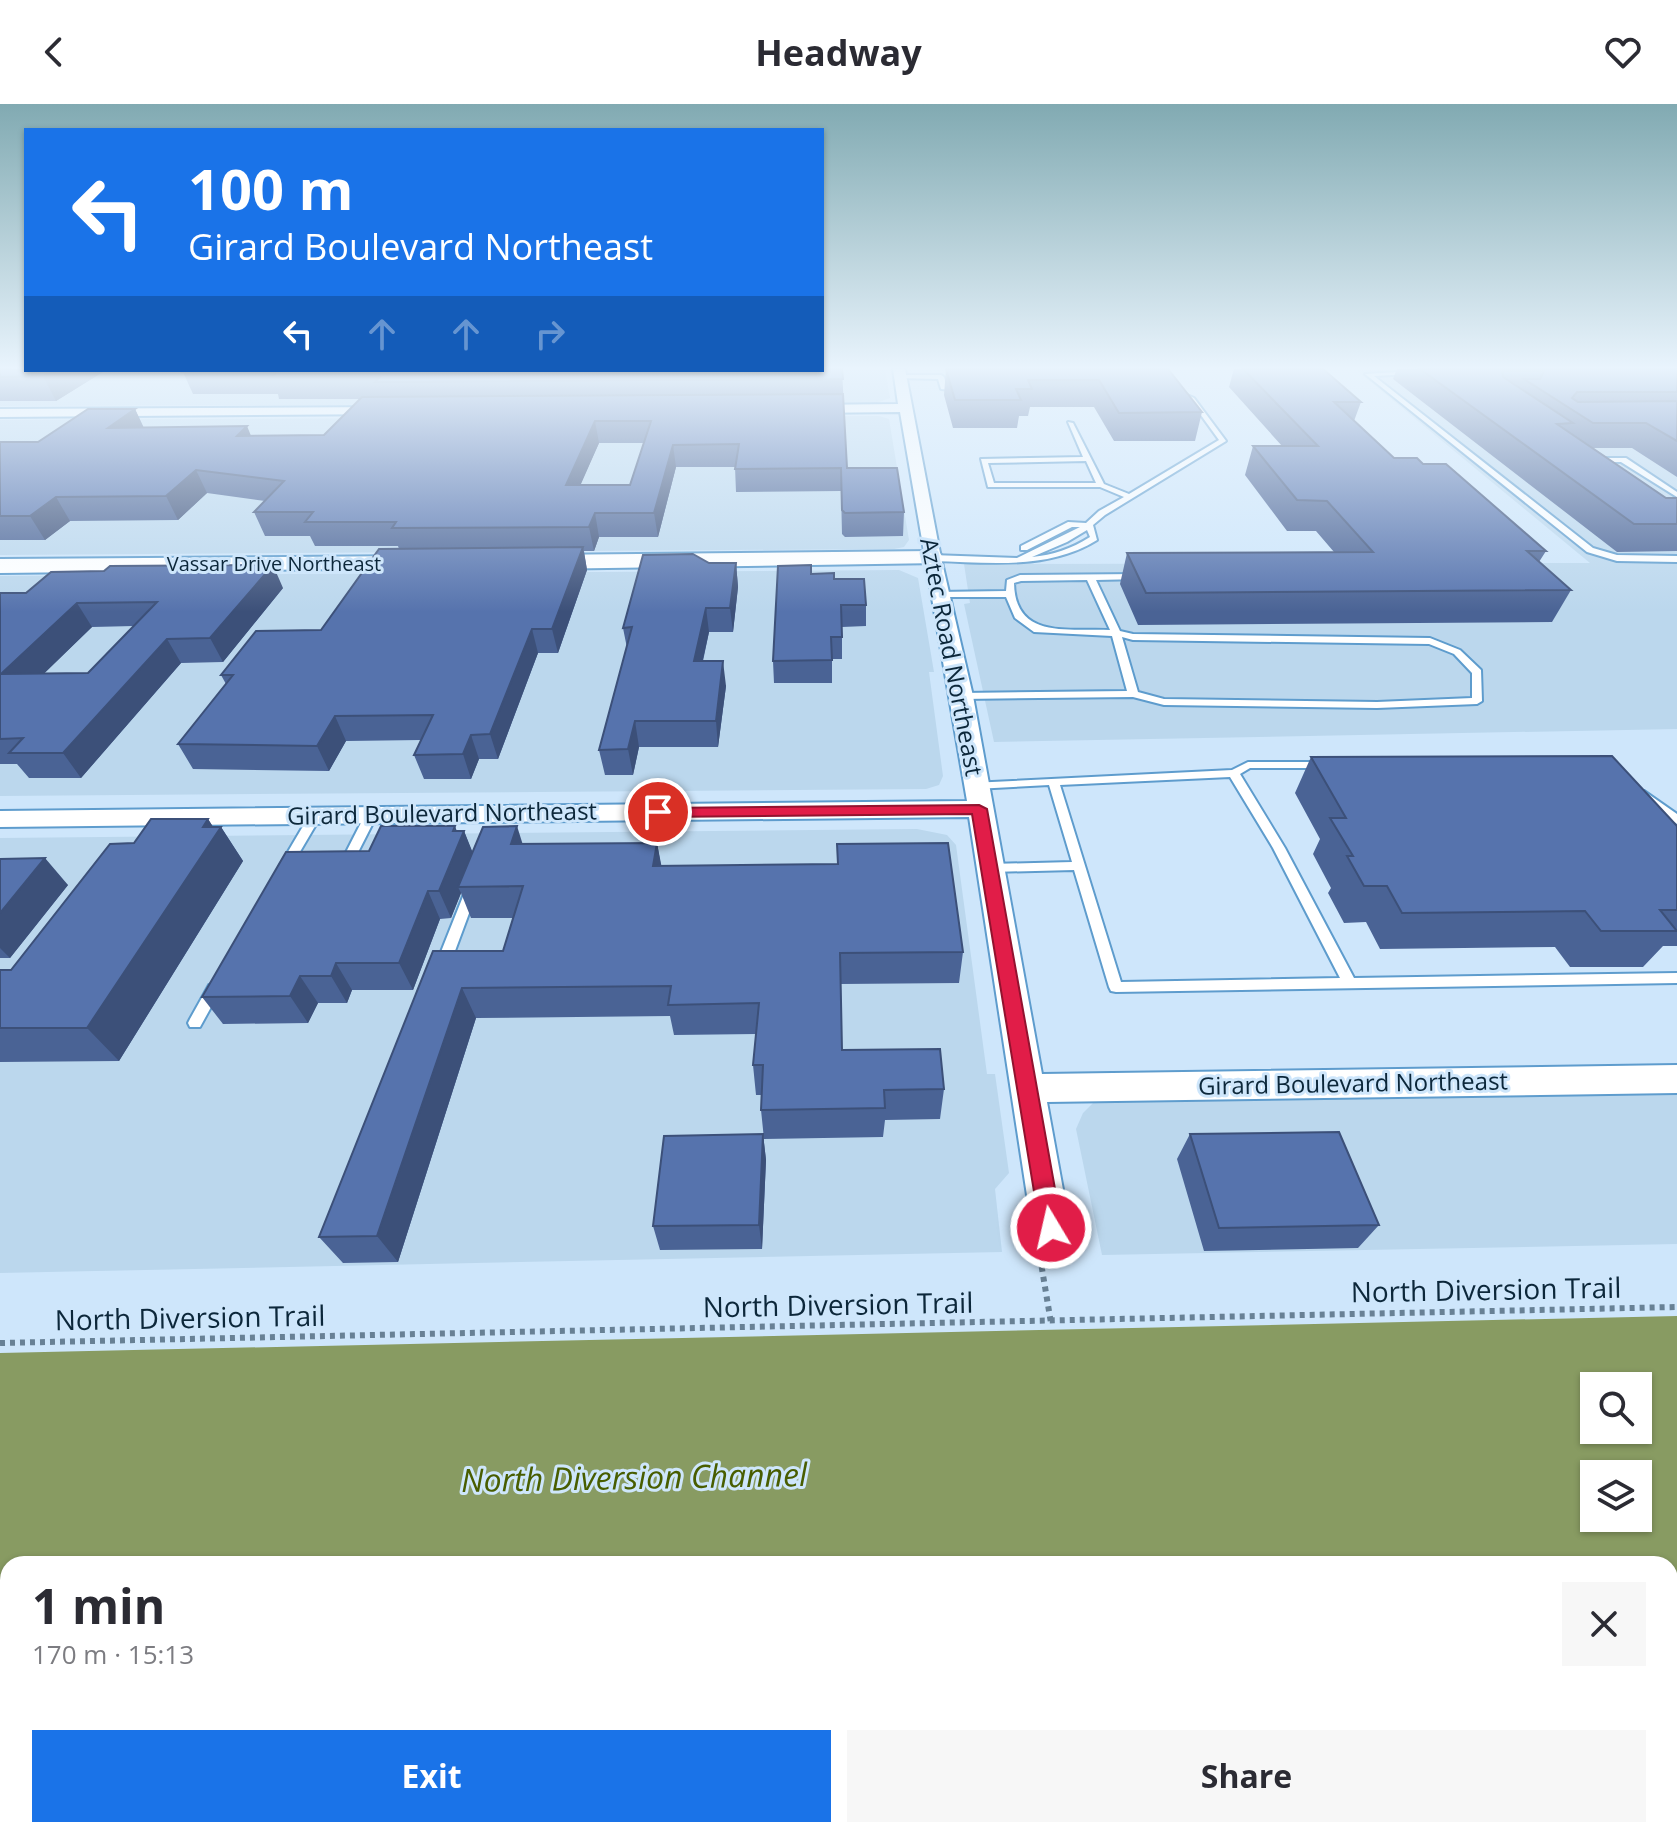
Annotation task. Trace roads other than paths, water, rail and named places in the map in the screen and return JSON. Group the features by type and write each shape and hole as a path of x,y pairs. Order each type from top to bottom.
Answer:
{"street":[{"name":"Aztec Road Northeast","path":"913,450 932,558 962,696 1051,1228"},
{"path":"509,562 932,558"},
{"name":"Vassar Drive Northeast","path":"0,566 445,562"},
{"name":"Girard Boulevard Northeast","path":"0,819 371,815 441,823 497,822 977,797"},
{"name":"Girard Boulevard Northeast","path":"1029,1088 1677,1079"}],"lane":[{"path":"1083,450 1101,485"},
{"path":"1090,526 1102,513 1128,496 1208,450"},
{"path":"1464,450 1590,550 1617,558 1677,559"},
{"path":"1088,459 984,461 991,485 1101,485 1128,496"},
{"path":"1598,468 1586,460 1623,460 1677,495"},
{"path":"1021,558 1017,551 1071,524 1090,526"},
{"path":"932,558 1046,560 1084,547 1094,538 1090,526"},
{"path":"1090,577 1116,633 1133,694"},
{"path":"962,696 1133,694 1164,702 1377,705 1477,701 1477,672 1457,652 1430,641 1133,637 1116,633 1037,630 1018,616 1010,594 1010,582 1020,578 1153,577"},
{"path":"940,594 1010,594"},
{"path":"977,797 1054,783 1234,773 1248,765 1340,765"},
{"path":"1234,773 1279,848 1350,983"},
{"path":"1054,783 1116,987 1677,978"},
{"path":"1637,791 1677,820"},
{"path":"344,868 371,815"},
{"path":"279,879 315,816"},
{"path":"991,868 1077,866"},
{"path":"436,984 479,869"},
{"path":"195,1023 225,971"}],"water":[{"name":"North Diversion Channel","path":"1677,1316 1677,1556 0,1556 0,1353"}]}
